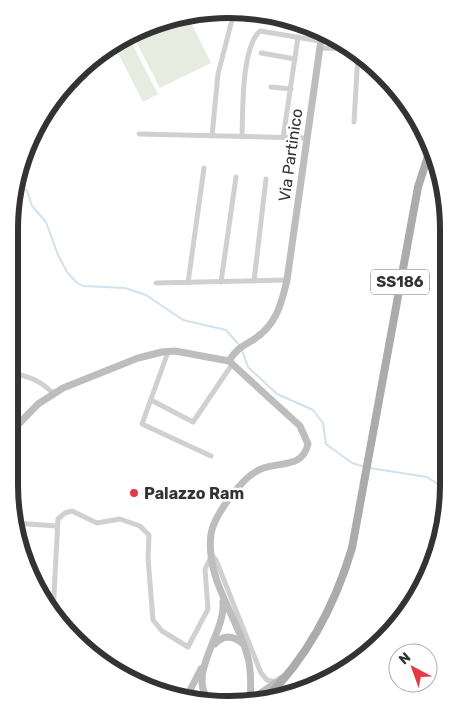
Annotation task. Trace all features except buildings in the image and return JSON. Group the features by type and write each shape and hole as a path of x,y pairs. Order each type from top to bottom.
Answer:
{"main road":[{"name":"Via Partinico","path":"231,362 241,347 269,327 279,312 287,280 321,38"},
{"name":"SS186","path":"288,674 316,635 342,583 352,548 374,419 418,187 428,157"},
{"path":"18,425 38,404 53,393 138,358 168,352 184,352 231,362 300,426 308,444 306,450 296,462 262,468 244,481 215,524 212,534 212,562 222,594 248,661 250,695"},
{"path":"189,691 220,629 223,618 222,594"},
{"path":"220,629 231,626 236,629"},
{"path":"204,694 200,682 209,652 223,637 230,636 242,643"},
{"path":"256,694 288,674"},
{"path":"273,690 288,674"}],"street":[{"path":"212,136 218,74 232,18"},
{"path":"242,138 246,71 256,35 260,31 298,37 320,45 339,48"},
{"path":"283,138 298,37"},
{"path":"261,53 295,59"},
{"path":"354,122 358,61"},
{"path":"271,87 291,89"},
{"path":"138,134 242,138 306,138"},
{"path":"188,283 204,168"},
{"path":"221,282 236,177"},
{"path":"254,281 266,179"},
{"path":"156,283 287,280"},
{"path":"168,352 142,424 211,456"},
{"path":"151,400 193,422 231,362"},
{"path":"18,374 30,376 40,381 53,393"},
{"path":"53,603 56,526 62,514 75,511 94,523 104,523 118,518 147,531 150,538 148,558 153,620 162,631 188,647 208,609 205,569 212,555 216,560 261,673 267,680 276,682"},
{"path":"22,523 56,526"}],"shaded area":[{"path":"191,21 211,63 160,88 135,39 161,29"},
{"path":"131,41 158,94 143,102 116,50"}],"waterway":[{"path":"22,187 27,191 32,206 46,222 58,255 67,272 76,282 83,286 125,288 146,295 183,320 226,330 240,346"},
{"path":"242,350 248,367 277,394 313,410 323,423 326,444 352,463 365,467"},
{"path":"370,468 427,477 440,486"}],"place":[{"name":"Palazzo Ram","path":"134,493"}]}
